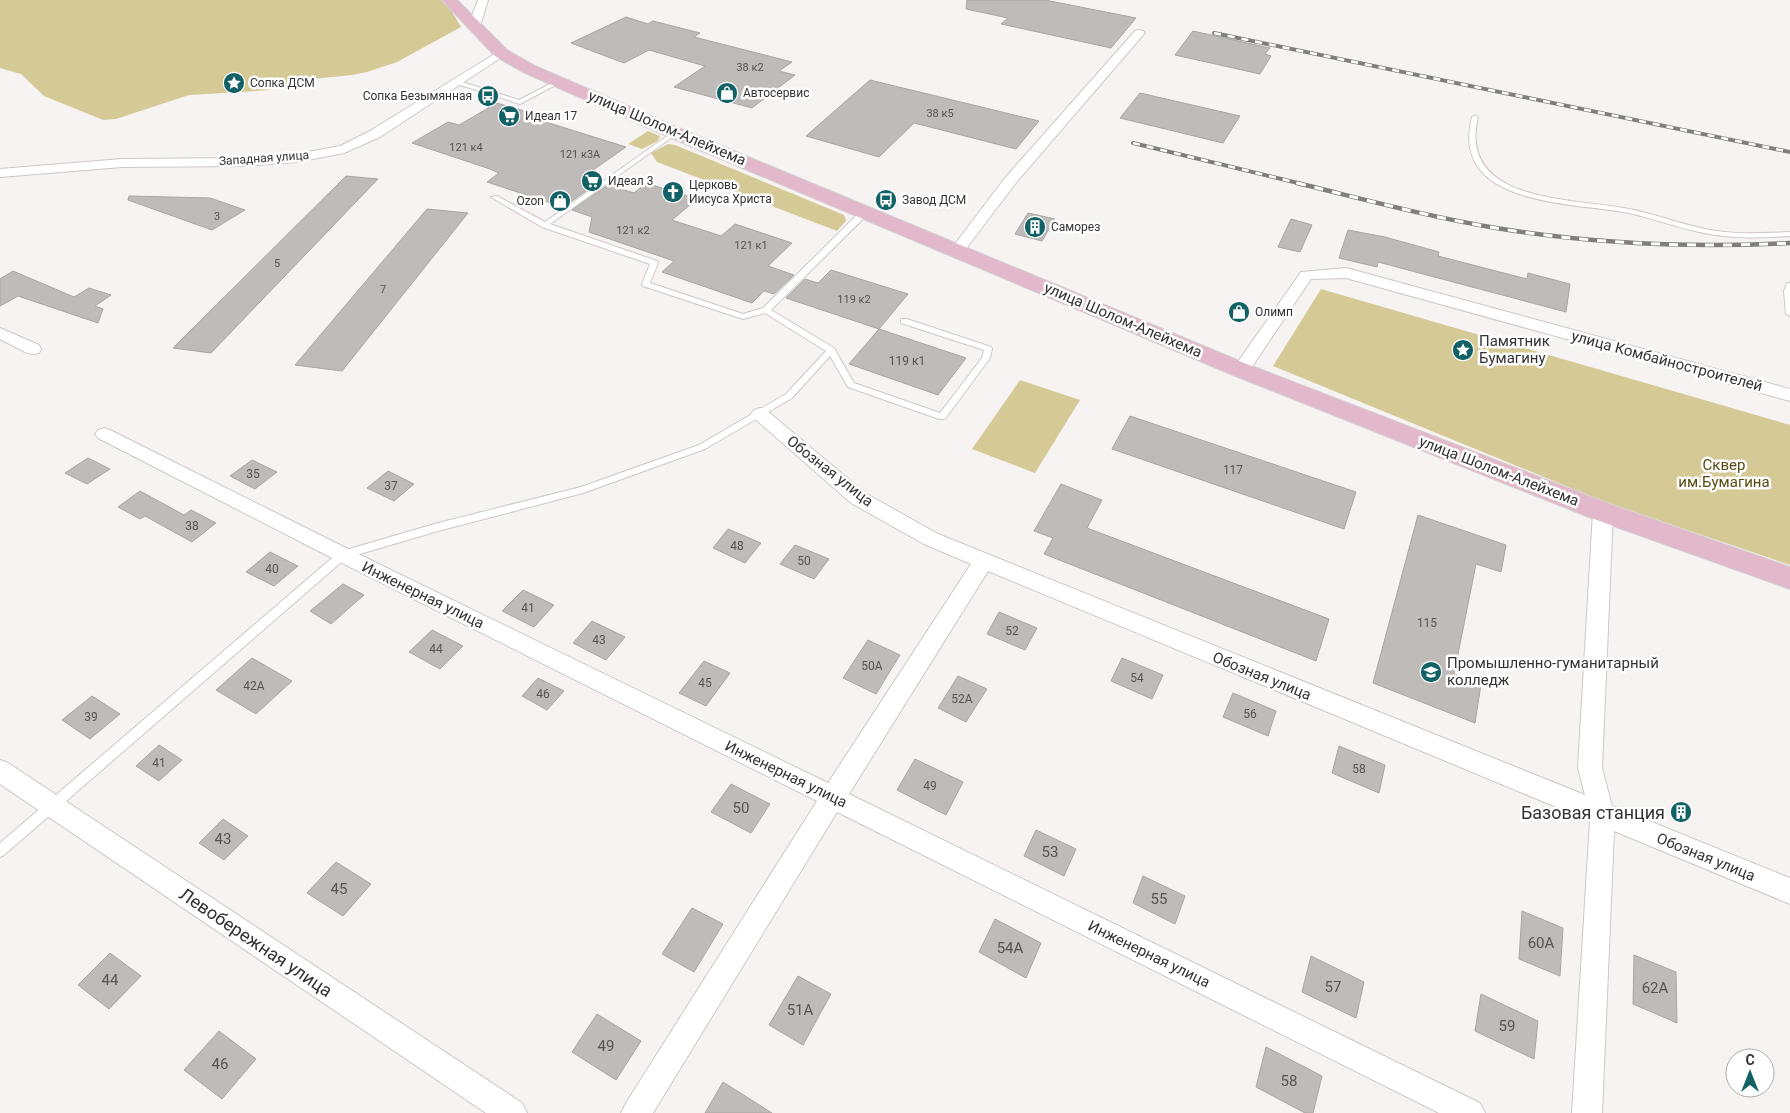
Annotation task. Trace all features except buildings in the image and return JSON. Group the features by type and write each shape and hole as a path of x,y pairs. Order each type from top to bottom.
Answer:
{"main road":[{"name":"улица Шолом-Алейхема","path":"449,0 501,53 529,69 675,133 958,250 1240,370 1603,512 1790,578"}],"street":[{"path":"474,26 482,0"},
{"path":"958,250 1010,181 1139,34"},
{"name":"Западная улица","path":"0,173 122,164 243,162 296,158 344,149 375,134 501,53"},
{"name":"улица Комбайностроителей","path":"1240,370 1306,276 1346,272 1790,395"},
{"path":"0,333 33,348"},
{"name":"Обозная улица","path":"760,414 858,498 930,540 1602,816 1790,891"},
{"name":"Инженерная улица","path":"104,434 343,555 1470,1113"},
{"path":"1587,1113 1602,816 1590,768 1603,512"},
{"path":"636,1113 833,797 983,562"},
{"name":"Левобережная улица","path":"0,771 512,1113"}],"lane":[{"path":"456,82 520,102 558,82"},
{"path":"1475,117 1470,141 1480,164 1504,185 1529,196 1630,212 1717,233 1762,236 1790,234"},
{"path":"545,226 675,133"},
{"path":"495,197 545,226 654,264 646,284 744,317 766,310 865,212"},
{"path":"1790,285 1788,291 1790,314"},
{"path":"766,310 831,350 851,385 942,417 986,358 988,349 904,321"},
{"path":"0,850 343,555 438,527 583,490 702,446 789,396 831,350"}],"green space":[{"path":"0,0 445,0 461,27 397,62 367,72 303,80 271,90 189,95 116,119 103,120 44,96 21,74 0,68"},
{"path":"648,131 660,136 658,141 642,149 628,144"},
{"path":"668,144 675,145 844,215 846,221 837,231 657,162 651,153"},
{"name":"Сквер им.Бумагина","path":"1321,289 1790,425 1790,565 1605,502 1273,366"},
{"path":"1020,380 1080,400 1035,473 972,449"}],"railway":[{"path":"1214,33 1790,152"},
{"path":"1133,143 1302,184"},
{"path":"1297,183 1446,219 1569,238 1679,245 1790,243"}],"place":[{"name":"Сопка ДСМ","path":"234,83"},
{"name":"Автосервис","path":"727,93"},
{"name":"Сопка Безымянная","path":"488,96"},
{"name":"Идеал 17","path":"509,116"},
{"name":"Идеал 3","path":"592,181"},
{"name":"Церковь Иисуса Христа","path":"673,192"},
{"name":"Завод ДСМ","path":"886,200"},
{"name":"Ozon","path":"560,201"},
{"name":"Саморез","path":"1035,227"},
{"name":"Олимп","path":"1239,312"},
{"name":"Памятник Бумагину","path":"1463,350"},
{"name":"Промышленно-гуманитарный колледж","path":"1431,672"},
{"name":"Базовая станция","path":"1681,812"}]}
